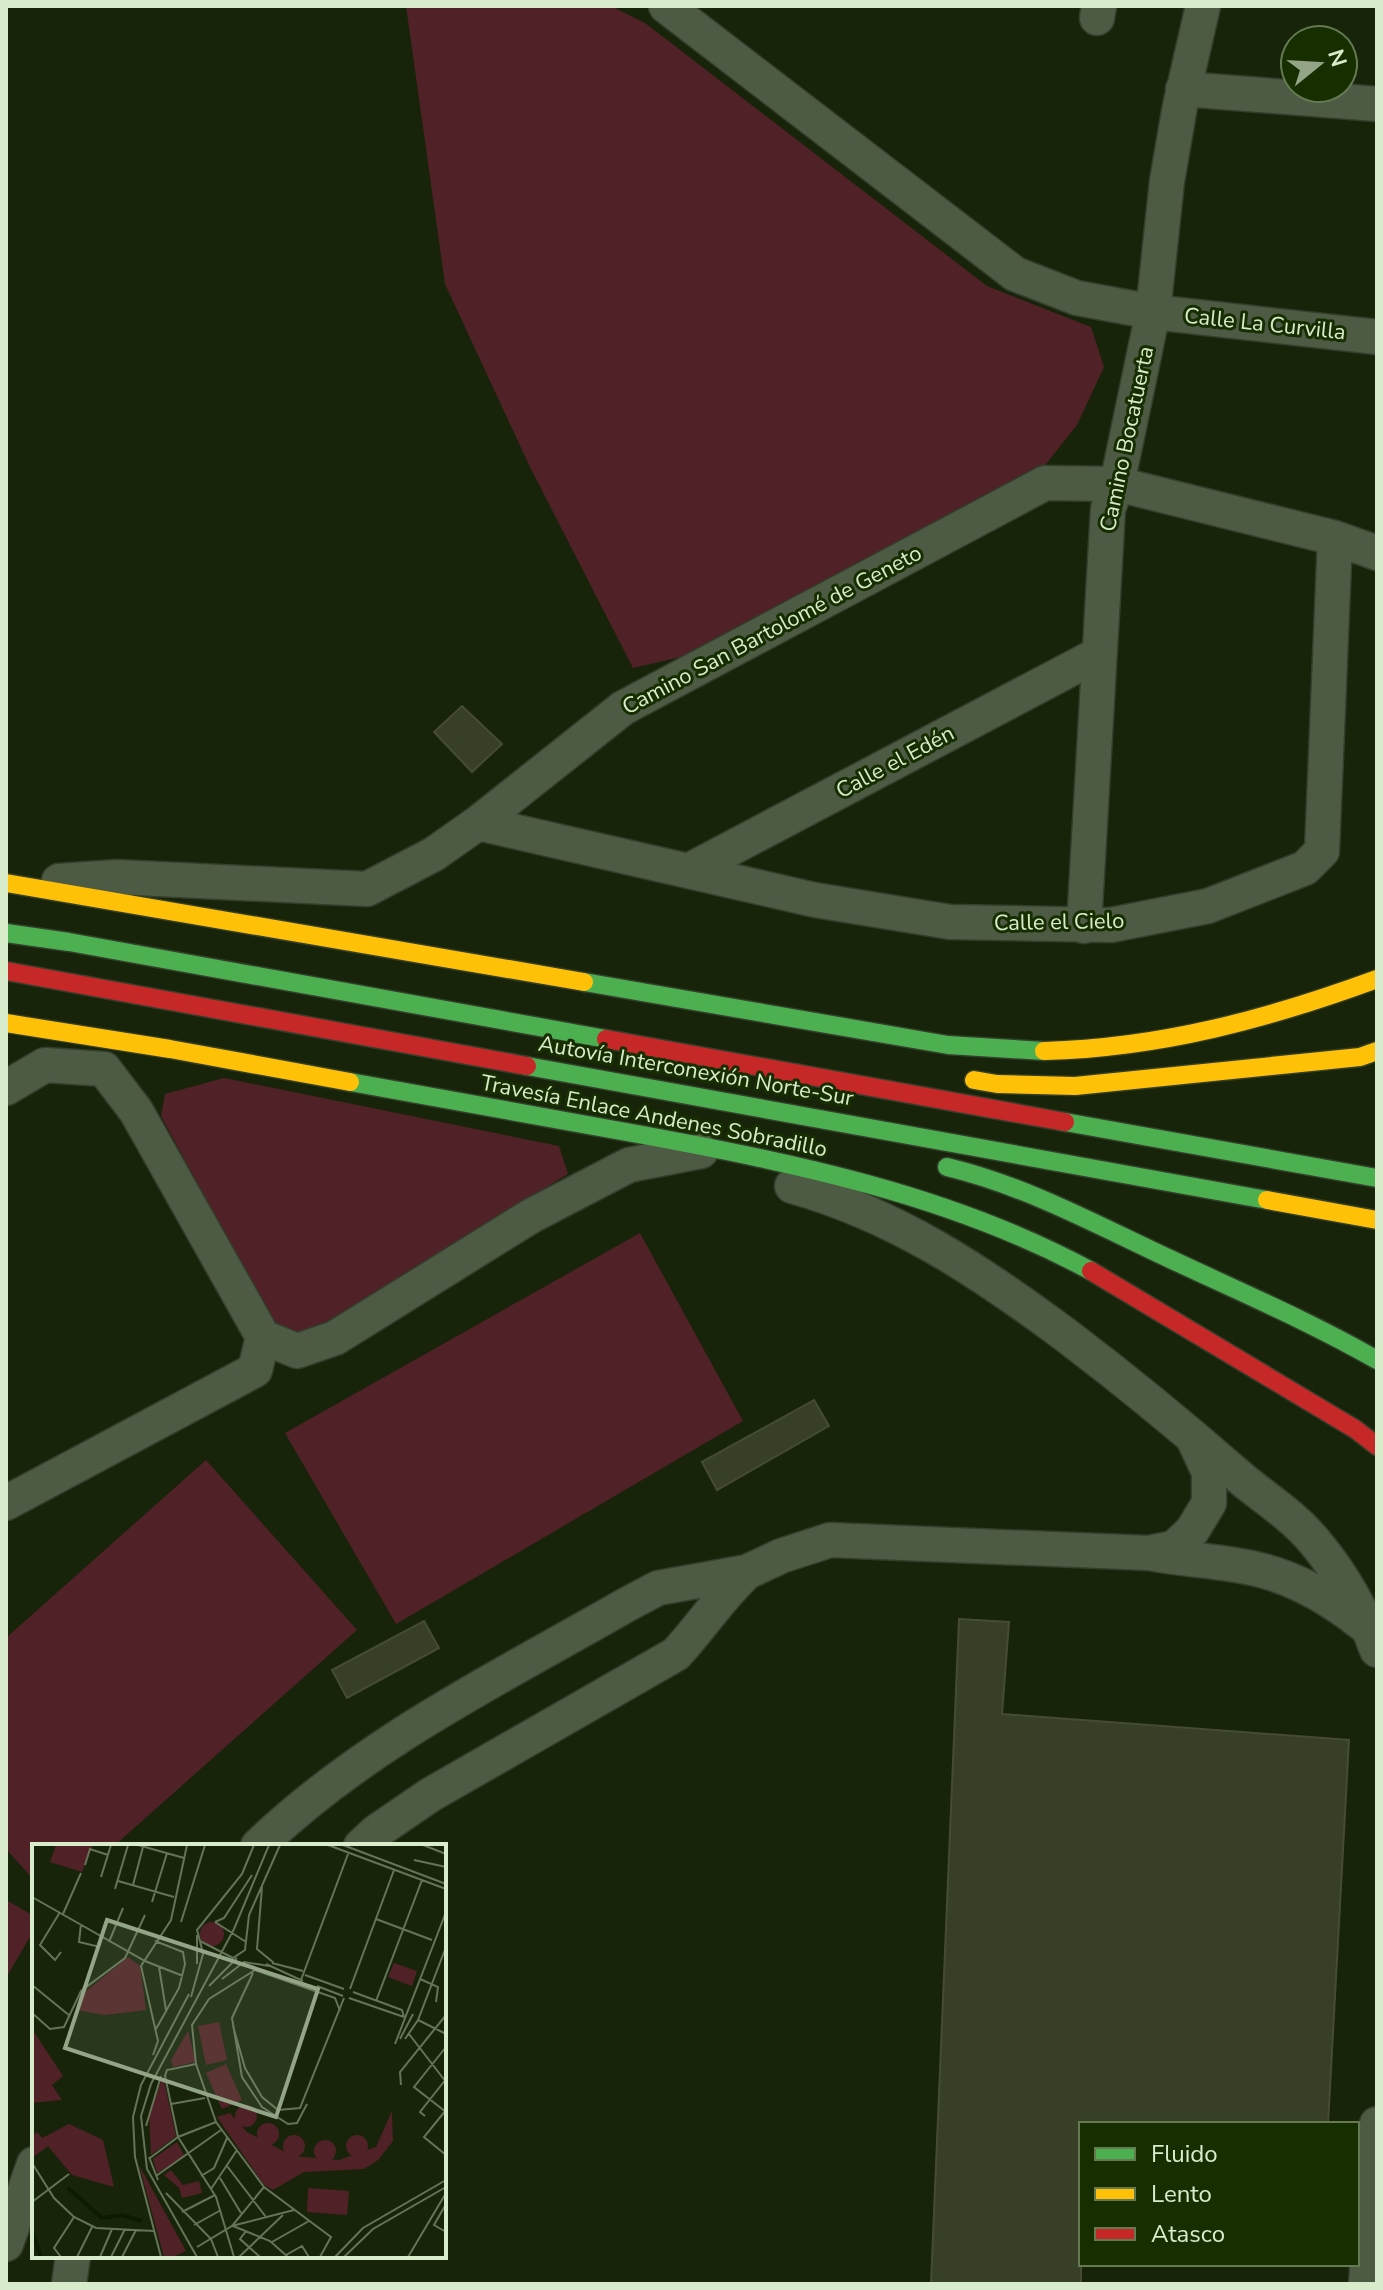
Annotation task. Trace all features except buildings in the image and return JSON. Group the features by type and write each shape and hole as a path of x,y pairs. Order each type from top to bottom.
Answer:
{"main road":[{"path":"6,884 948,1045 1039,1051 1131,1046 1218,1032 1269,1018 1377,979"},
{"name":"Autovía Interconexión Norte-Sur","path":"6,933 1377,1178"},
{"name":"Autovía Interconexión Norte-Sur","path":"6,971 1377,1220"},
{"name":"Travesía Enlace Andenes Sobradillo","path":"6,1023 170,1049 773,1159 944,1206 1055,1251 1125,1289 1355,1429 1377,1446"},
{"path":"956,1078 997,1084 1075,1086 1360,1057 1377,1051"},
{"path":"855,1083 901,1075"},
{"path":"815,1118 859,1144"},
{"path":"931,1163 977,1173 1038,1197 1377,1360"}],"street":[{"name":"Calle La Curvilla","path":"666,6 1015,274 1077,298 1153,312 1377,337"},
{"name":"Camino Bocatuerta","path":"1084,926 1108,509 1117,484 1153,312 1167,181 1183,89 1203,6"},
{"path":"1183,89 1377,104"},
{"name":"Camino San Bartolomé de Geneto","path":"6,884 117,877 367,889 434,854 478,823 623,708 1045,483 1117,484 1335,538 1377,553"},
{"name":"Calle el Cielo","path":"478,823 815,900 950,922 1111,925 1208,906 1305,868 1322,851 1335,538"},
{"name":"Calle el Edén","path":"690,870 1099,654"},
{"path":"6,1088 45,1065 104,1069 136,1111 263,1337 297,1351 335,1338 531,1216 629,1165 714,1149 756,1176 828,1196 895,1223 1010,1293 1283,1510 1312,1538 1340,1574 1365,1615 1373,1640"},
{"path":"6,1503 255,1370 263,1337"},
{"path":"1149,1553 1174,1548 1192,1531 1209,1503 1209,1472 1191,1434"},
{"path":"260,1844 332,1782 406,1730 626,1605 658,1588 747,1572 781,1556 830,1540 1149,1553 1188,1561 1236,1565 1281,1575 1318,1591 1373,1640"},
{"path":"363,1844 430,1795 676,1654 703,1624 725,1592 747,1572"},
{"path":"1366,2284 1377,2124"},
{"path":"6,2244 32,2170"},
{"path":"69,2284 73,2258"}],"shaded area":[{"path":"406,6 611,6 645,23 987,286 1091,327 1104,367 1077,425 1042,469 685,656 633,668 530,467 445,284"},
{"path":"224,1078 559,1146 568,1174 300,1338 276,1329 161,1116 165,1094"},
{"path":"640,1233 743,1421 396,1624 285,1433"},
{"path":"206,1460 357,1630 116,1844 32,1844 32,1878 6,1849 6,1638"},
{"path":"6,1900 32,1915 32,1933 6,1978"}],"traffic: fast":[{"path":"6,933 606,1039"},
{"path":"584,982 948,1045 1044,1051"},
{"path":"527,1066 1267,1200"},
{"path":"350,1082 691,1144 868,1184 982,1221 1091,1271"},
{"path":"1065,1122 1377,1178"},
{"path":"947,1167 1005,1184 1060,1207 1299,1319 1377,1360"}],"traffic: slow":[{"path":"6,883 584,982"},
{"path":"1044,1051 1130,1044 1213,1029 1295,1007 1377,979"},
{"path":"6,1023 350,1082"},
{"path":"974,1080 997,1084 1075,1086 1360,1057 1377,1051"},
{"path":"1267,1200 1377,1220"}],"traffic: jam":[{"path":"6,971 527,1066"},
{"path":"606,1039 1065,1122"},
{"path":"1091,1271 1355,1429 1377,1446"}]}
